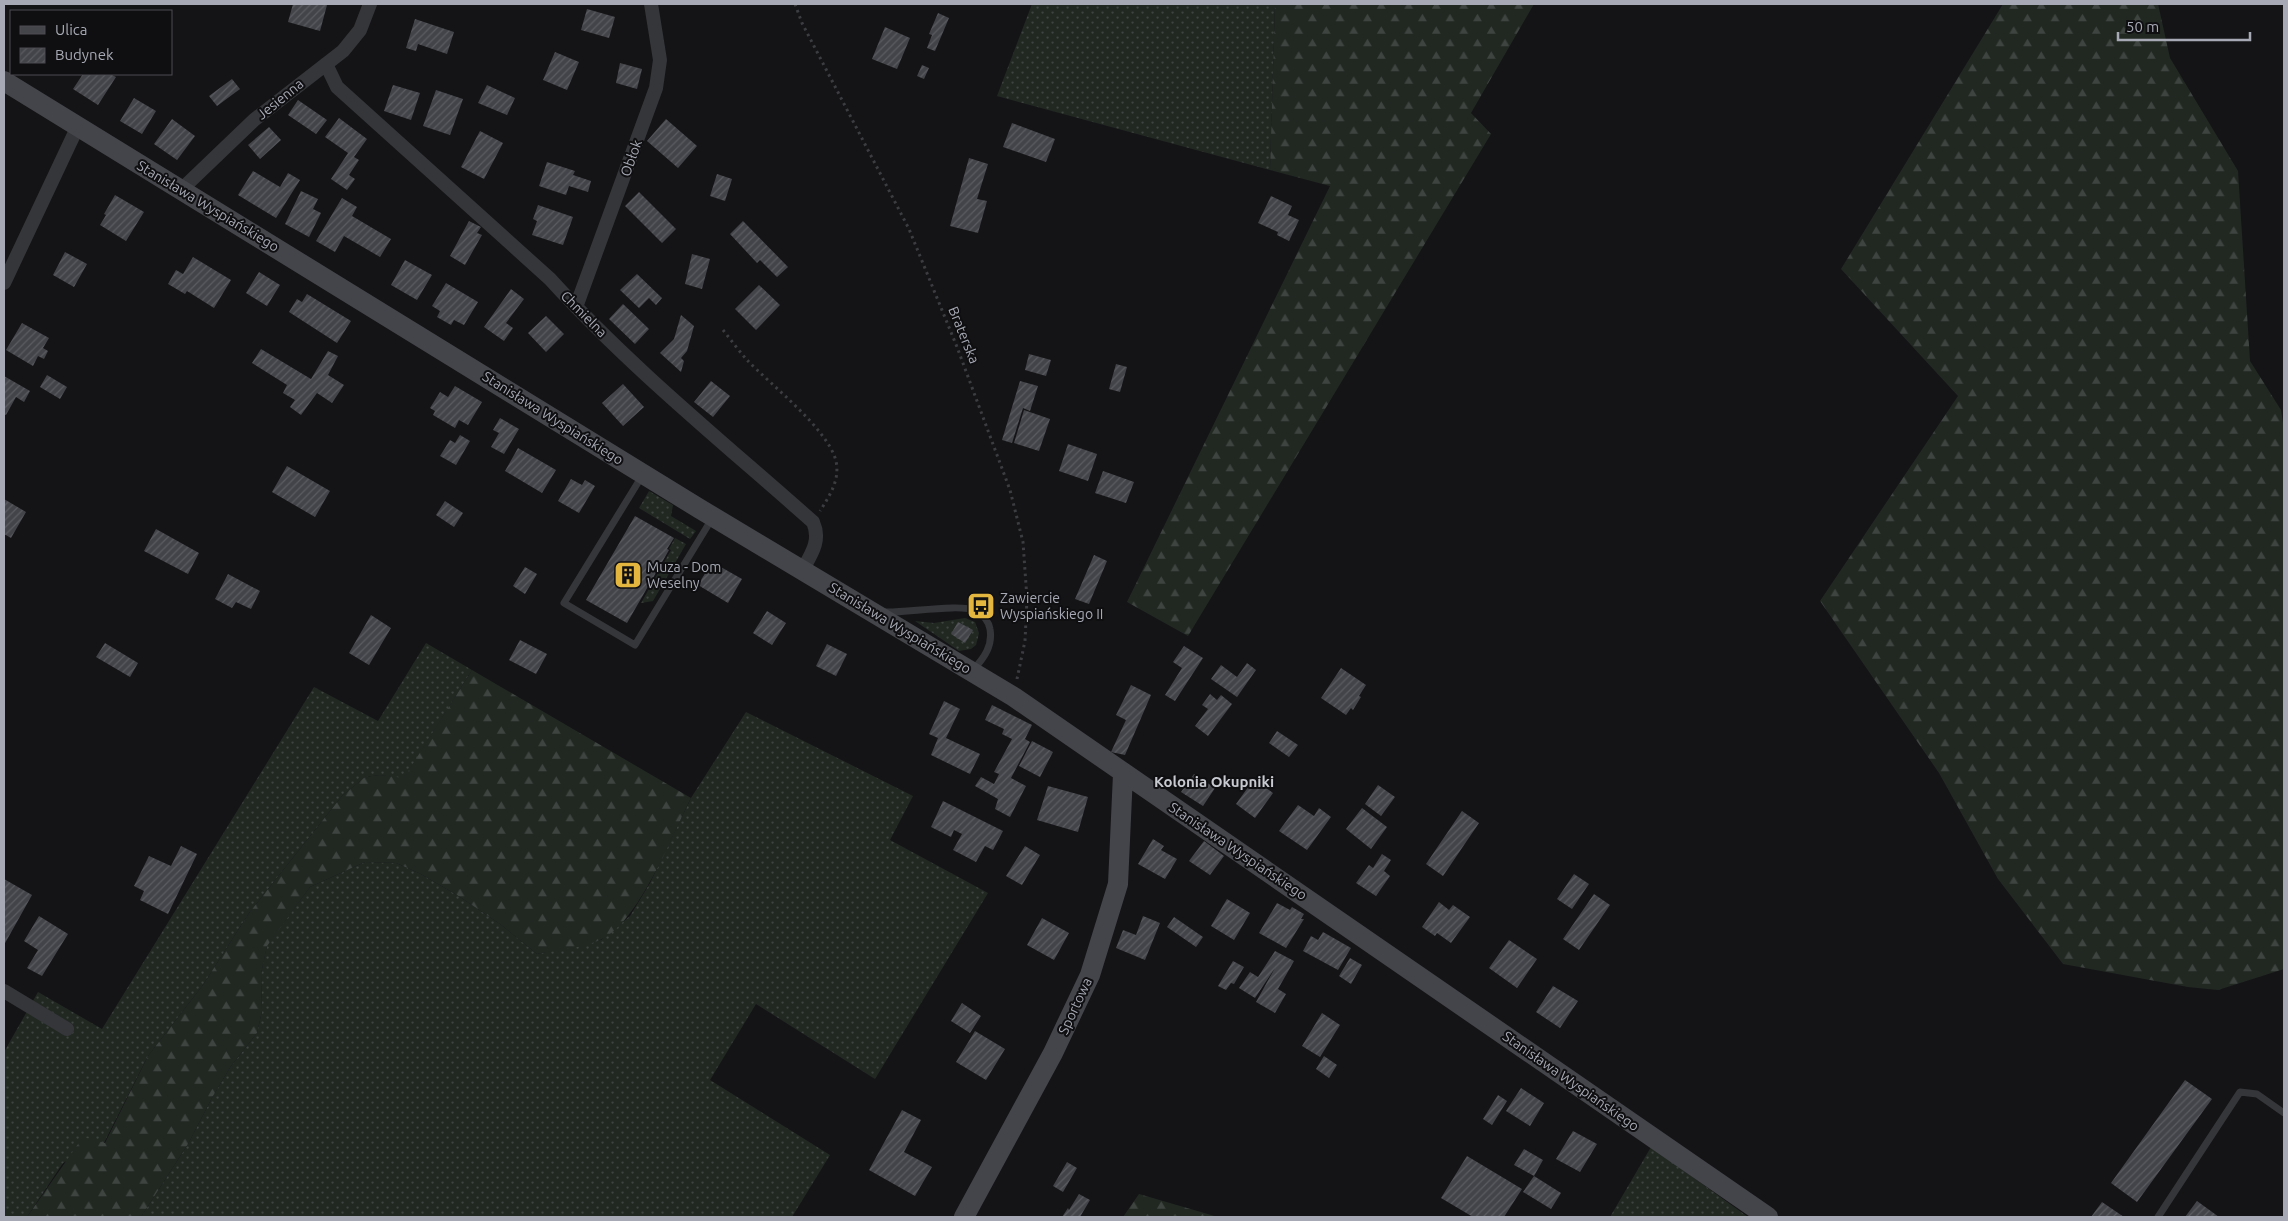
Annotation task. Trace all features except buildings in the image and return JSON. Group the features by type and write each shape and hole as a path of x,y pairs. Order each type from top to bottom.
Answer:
{"street":[{"name":"Jesienna","path":"182,189 254,120 343,50 360,30 370,4"},
{"name":"Obłok","path":"576,307 656,88 660,60 651,4"},
{"name":"Chmielna","path":"326,64 337,87 550,279 576,307 662,389 814,522"},
{"name":"Stanisława Wyspiańskiego","path":"4,81 713,517 803,569 1014,697 1124,774 1240,851 1768,1217"},
{"path":"4,283 78,126"},
{"path":"803,569 815,546 818,532 814,522"},
{"name":"Sportowa","path":"964,1217 1053,1053 1090,975 1118,884 1124,774"},
{"path":"4,991 67,1029"}],"lane":[{"path":"644,474 564,603 635,646 713,517"},
{"path":"874,612 903,613 964,608 976,611 984,617 990,626 991,640 987,652 972,671"},
{"path":"2158,1217 2240,1092 2257,1094 2284,1113"}],"path":[{"name":"Braterska","path":"795,4 802,23 909,229 957,347 1010,490 1022,542 1027,599 1025,641 1014,697"},
{"path":"723,330 746,359 818,430 831,449 836,472 833,490 814,522"}],"green space":[{"path":"1032,4 1275,4 1270,170 997,96"},
{"path":"1275,4 1534,4 1471,113 1491,134 1188,636 1127,602 1330,186 1270,170"},
{"path":"2003,4 2158,4 2170,58 2238,171 2250,361 2281,410 2284,430 2284,969 2218,990 2188,987 2063,964 1998,879 1939,773 1820,601 1958,396 1841,269"},
{"path":"649,491 673,505 671,516 696,531 690,539 639,508"},
{"path":"675,538 686,544 653,601 641,603 671,550 669,549"},
{"path":"965,618 975,622 979,633 976,645 971,649 959,651 915,621 934,623"},
{"path":"426,643 472,670 404,779 380,775 365,777 342,796 249,913 203,985 148,1056 104,1143 63,1163 27,1217 4,1217 4,1052 38,992 102,1029 314,687 378,721"},
{"path":"472,670 691,798 653,876 628,916 614,931 593,943 537,954 500,924 457,895 419,873 396,863 365,862 310,887 267,946 261,974 262,1011 257,1033 231,1066 188,1144 141,1217 27,1217 83,1137 105,1143 148,1056 203,985 249,913 342,796 365,777 380,775 404,778"},
{"path":"746,712 913,796 890,840 988,893 875,1079 756,1004 710,1080 830,1155 792,1217 141,1217 188,1144 231,1066 257,1033 262,1011 261,974 267,945 310,887 365,862 396,863 419,873 457,895 500,924 537,954 601,940 630,916 650,883 691,798"},
{"path":"1651,1147 1748,1217 1610,1217"},
{"path":"1139,1194 1218,1217 1123,1217"}],"place":[{"name":"Muza - Dom Weselny","path":"628,575"},
{"name":"Zawiercie Wyspiańskiego II","path":"981,606"}],"district":[{"name":"Kolonia Okupniki","path":"1214,782"}]}
